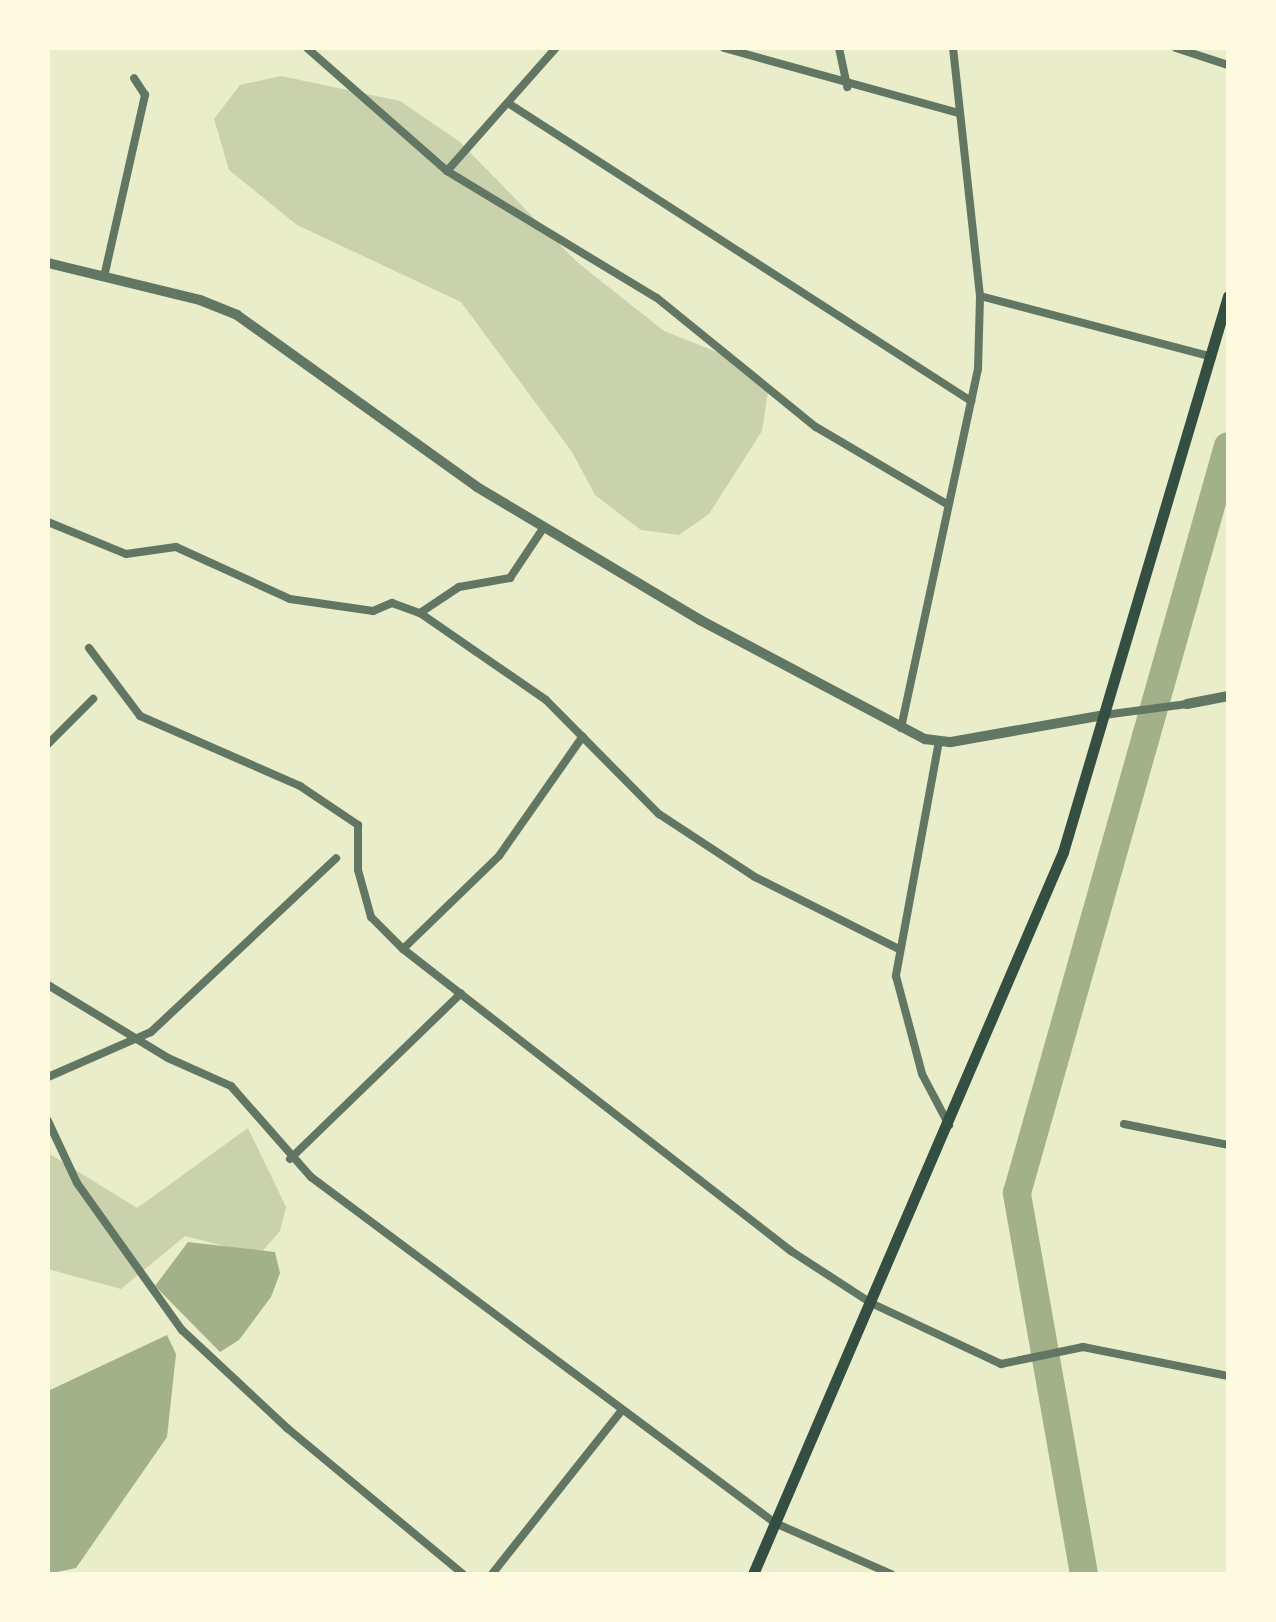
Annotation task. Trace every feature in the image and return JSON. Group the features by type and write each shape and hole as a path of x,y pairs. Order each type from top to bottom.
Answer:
{"main road":[{"path":"753,1574 1064,852 1215,358 1228,296"}],"street":[{"path":"307,48 447,172 657,298 816,428 945,503"},
{"path":"447,172 556,48"},
{"path":"724,48 847,87 958,113"},
{"path":"838,48 847,87"},
{"path":"901,728 945,503 971,401 980,296 952,48"},
{"path":"1176,48 1228,65"},
{"path":"104,277 145,95 134,78"},
{"path":"508,102 971,401"},
{"path":"48,263 200,300 237,316 477,487 901,728 940,741 1228,696"},
{"path":"980,296 1215,358"},
{"path":"48,522 126,554 176,547 290,599 374,611 392,604 420,612 546,700 660,814 754,876 897,948"},
{"path":"420,612 459,587 510,578 544,527"},
{"path":"89,648 140,716 300,786 358,824 358,870 371,918 403,949 790,1251 870,1303 1002,1364 1083,1347 1228,1376"},
{"path":"48,744 93,699"},
{"path":"403,949 498,856 583,736"},
{"path":"940,741 897,948 908,1034 937,1112 949,1125"},
{"path":"48,1077 141,1040 336,858"},
{"path":"48,985 141,1040 231,1086 290,1160 775,1524 891,1574"},
{"path":"290,1160 460,993"},
{"path":"48,1121 77,1183 182,1330 287,1428 463,1574"},
{"path":"1124,1124 1228,1145"},
{"path":"492,1574 622,1410"}],"shaded area":[{"path":"281,76 400,101 460,142 577,262 664,331 727,356 768,392 762,431 709,514 679,535 641,530 595,495 572,452 461,302 297,225 229,170 214,119 240,85"},
{"path":"248,1128 286,1207 280,1231 259,1255 185,1236 121,1289 48,1269 48,1153 137,1208"},
{"path":"188,1242 275,1252 280,1273 271,1297 239,1340 220,1352 155,1286"},
{"path":"167,1335 176,1354 167,1437 76,1568 48,1574 48,1391"}],"waterway":[{"path":"1084,1574 1017,1193 1228,446"}]}
